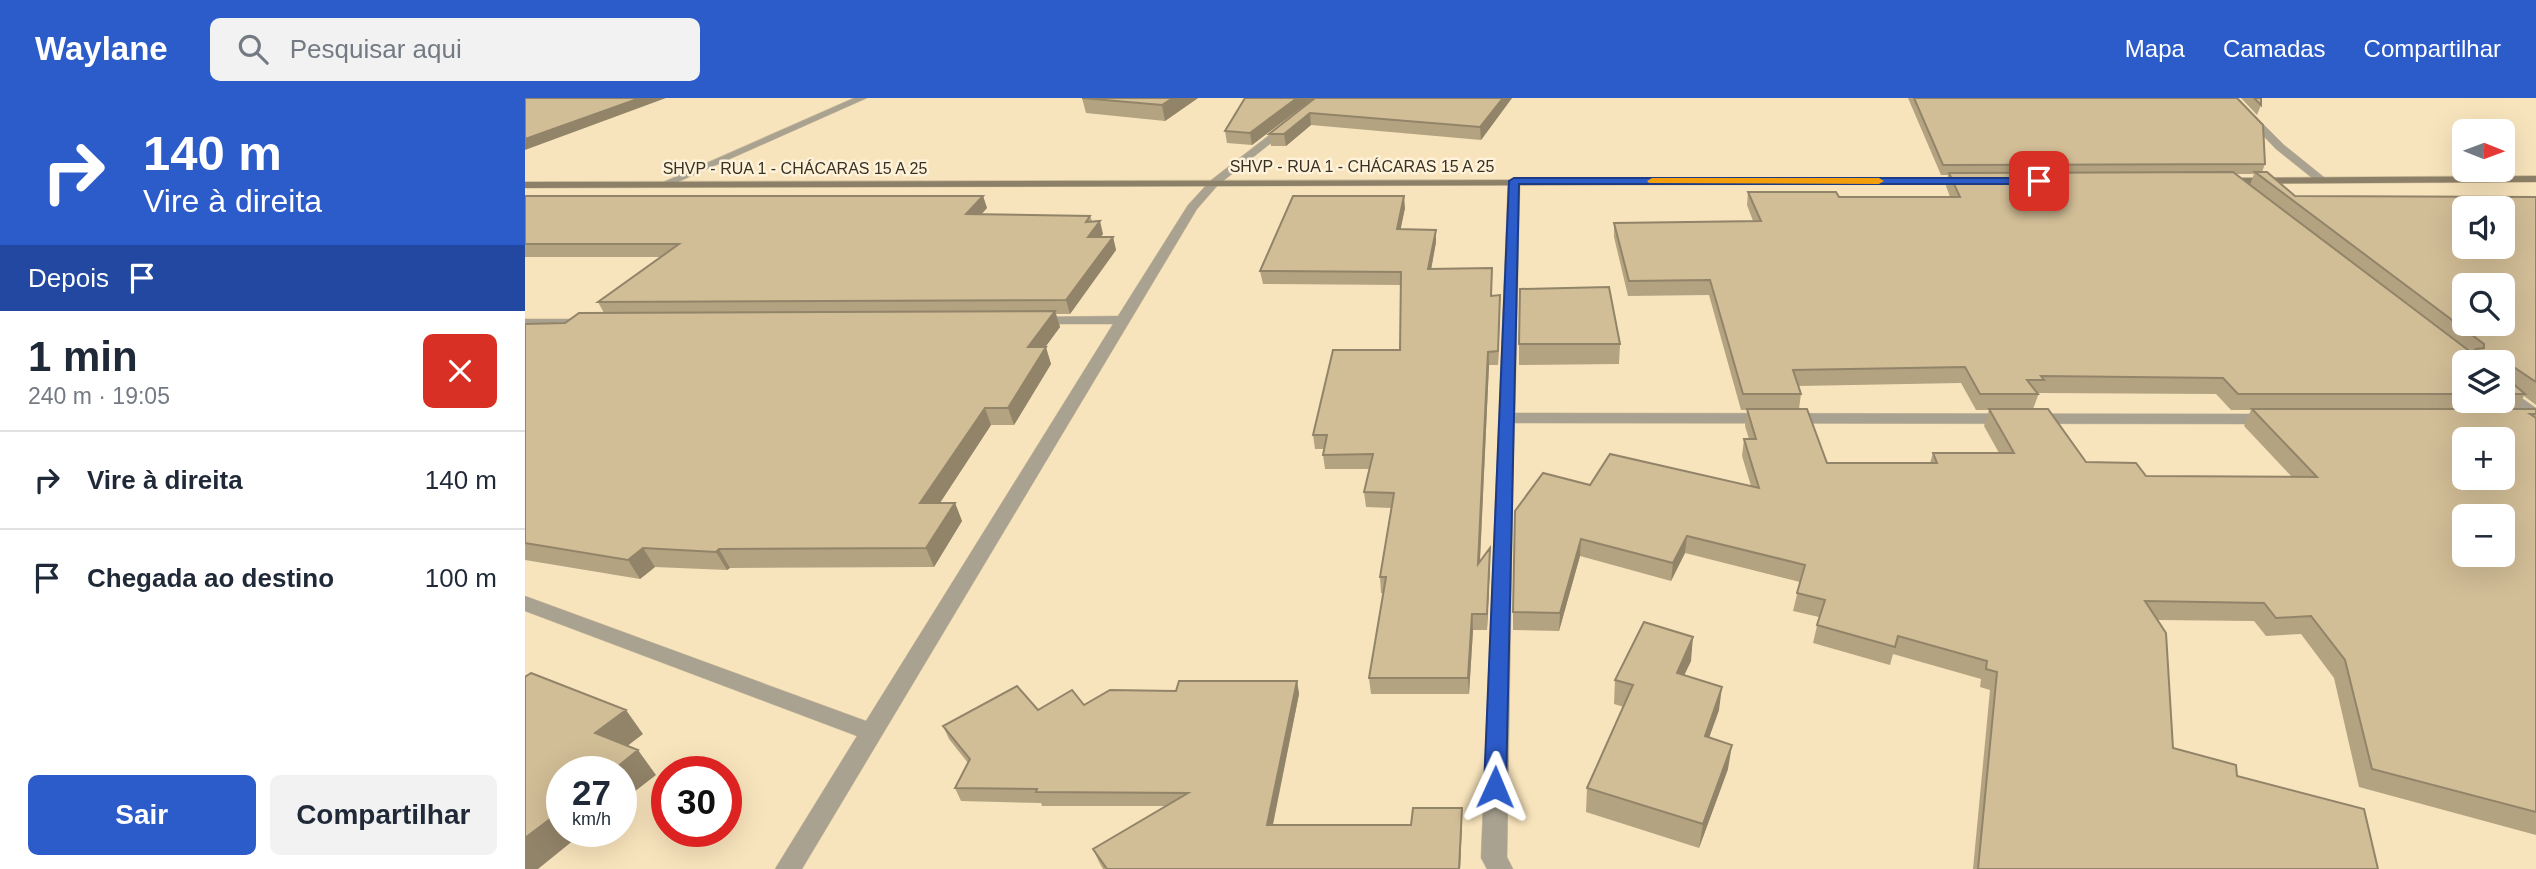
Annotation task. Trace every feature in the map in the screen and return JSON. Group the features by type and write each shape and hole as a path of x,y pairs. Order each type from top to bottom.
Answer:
{"street":[{"path":"666,184 862,98"},
{"path":"788,869 1192,207 1214,183 1322,98"},
{"path":"2232,98 2280,147 2321,180"},
{"path":"2205,181 2536,179"},
{"path":"1500,869 1495,858 1495,779 1514,181"},
{"name":"SHVP - RUA 1 - CHÁCARAS 15 A 25","path":"525,185 1984,181"},
{"path":"2233,181 2254,198"},
{"path":"1025,320 1122,320"},
{"path":"525,323 608,323"},
{"path":"2515,400 2536,417"},
{"path":"2508,418 2536,417"},
{"path":"1506,418 2287,419"},
{"path":"525,603 871,732"}],"building":[{"path":"525,98 640,98 525,139"},
{"path":"1082,98 1173,98 1162,105"},
{"path":"1245,98 1297,98 1250,133 1225,131"},
{"path":"1315,98 1503,98 1480,127 1310,113 1284,134 1269,134"},
{"path":"1914,98 2237,98 2263,125 2265,164 1943,165"},
{"path":"2233,172 2468,350 2452,350 2452,394 2238,394 2223,378 2041,376 2044,380 2027,380 2038,394 1980,394 1965,367 1793,370 1801,394 1743,394 1710,280 1629,281 1614,223 1761,221 1748,192 1836,192 1839,197 1960,197 1949,173"},
{"path":"2255,172 2267,172 2295,196 2452,197 2452,259 2515,259 2515,197 2536,197 2536,382 2515,368 2515,350 2475,350 2484,348 2484,344 2473,336 2515,336 2515,273 2452,273 2452,320"},
{"path":"525,196 983,196 966,214 1090,216 1086,222 1100,221 1088,237 1113,237 1066,300 598,302 679,244 525,244"},
{"path":"1293,196 1404,196 1397,229 1436,230 1428,269 1492,268 1491,296 1500,295 1498,351 1488,352 1478,564 1490,548 1487,614 1472,614 1468,678 1369,678 1386,577 1380,577 1394,493 1364,492 1373,454 1323,455 1327,435 1313,435 1333,350 1400,350 1401,272 1260,271"},
{"path":"1609,287 1620,344 1519,344 1520,289"},
{"path":"1055,311 1028,347 1046,347 1008,408 985,408 920,503 955,503 926,548 719,549 716,552 643,548 628,560 525,543 525,324 565,323 579,313"},
{"path":"2515,385 2525,394 2515,394"},
{"path":"1747,409 1807,409 1827,463 1937,463 1933,453 2014,453 1989,409 2048,409 2086,462 2136,463 2146,476 2317,477 2252,409 2452,409 2452,413 2515,413 2515,409 2536,409 2536,414 2530,414 2536,418 2536,812 2372,769 2345,660 2311,616 2276,618 2264,603 2145,601 2166,633 2173,748 2236,765 2237,776 2364,809 2378,869 1978,869 1997,672 1986,669 1987,661 1898,636 1895,647 1817,625 1825,600 1797,593 1805,565 1687,536 1673,563 1581,539 1560,613 1513,612 1515,511 1543,473 1590,485 1610,454 1759,488 1744,439 1756,439"},
{"path":"1644,622 1693,637 1677,673 1722,687 1705,736 1732,745 1703,824 1587,788 1633,685 1615,680"},
{"path":"531,673 626,710 595,733 638,750 631,756 546,756 546,822 525,838 525,677"},
{"path":"1179,681 1297,681 1267,825 1411,825 1413,808 1462,808 1459,869 1107,869 1093,849 1188,793 1036,792 1037,789 955,788 970,759 943,726 1017,686 1038,710 1072,690 1084,705 1110,690 1176,691"}],"slow traffic":[{"path":"1652,181 1879,181"}],"route":[{"path":"1495,787 1514,181 2039,181"}]}
